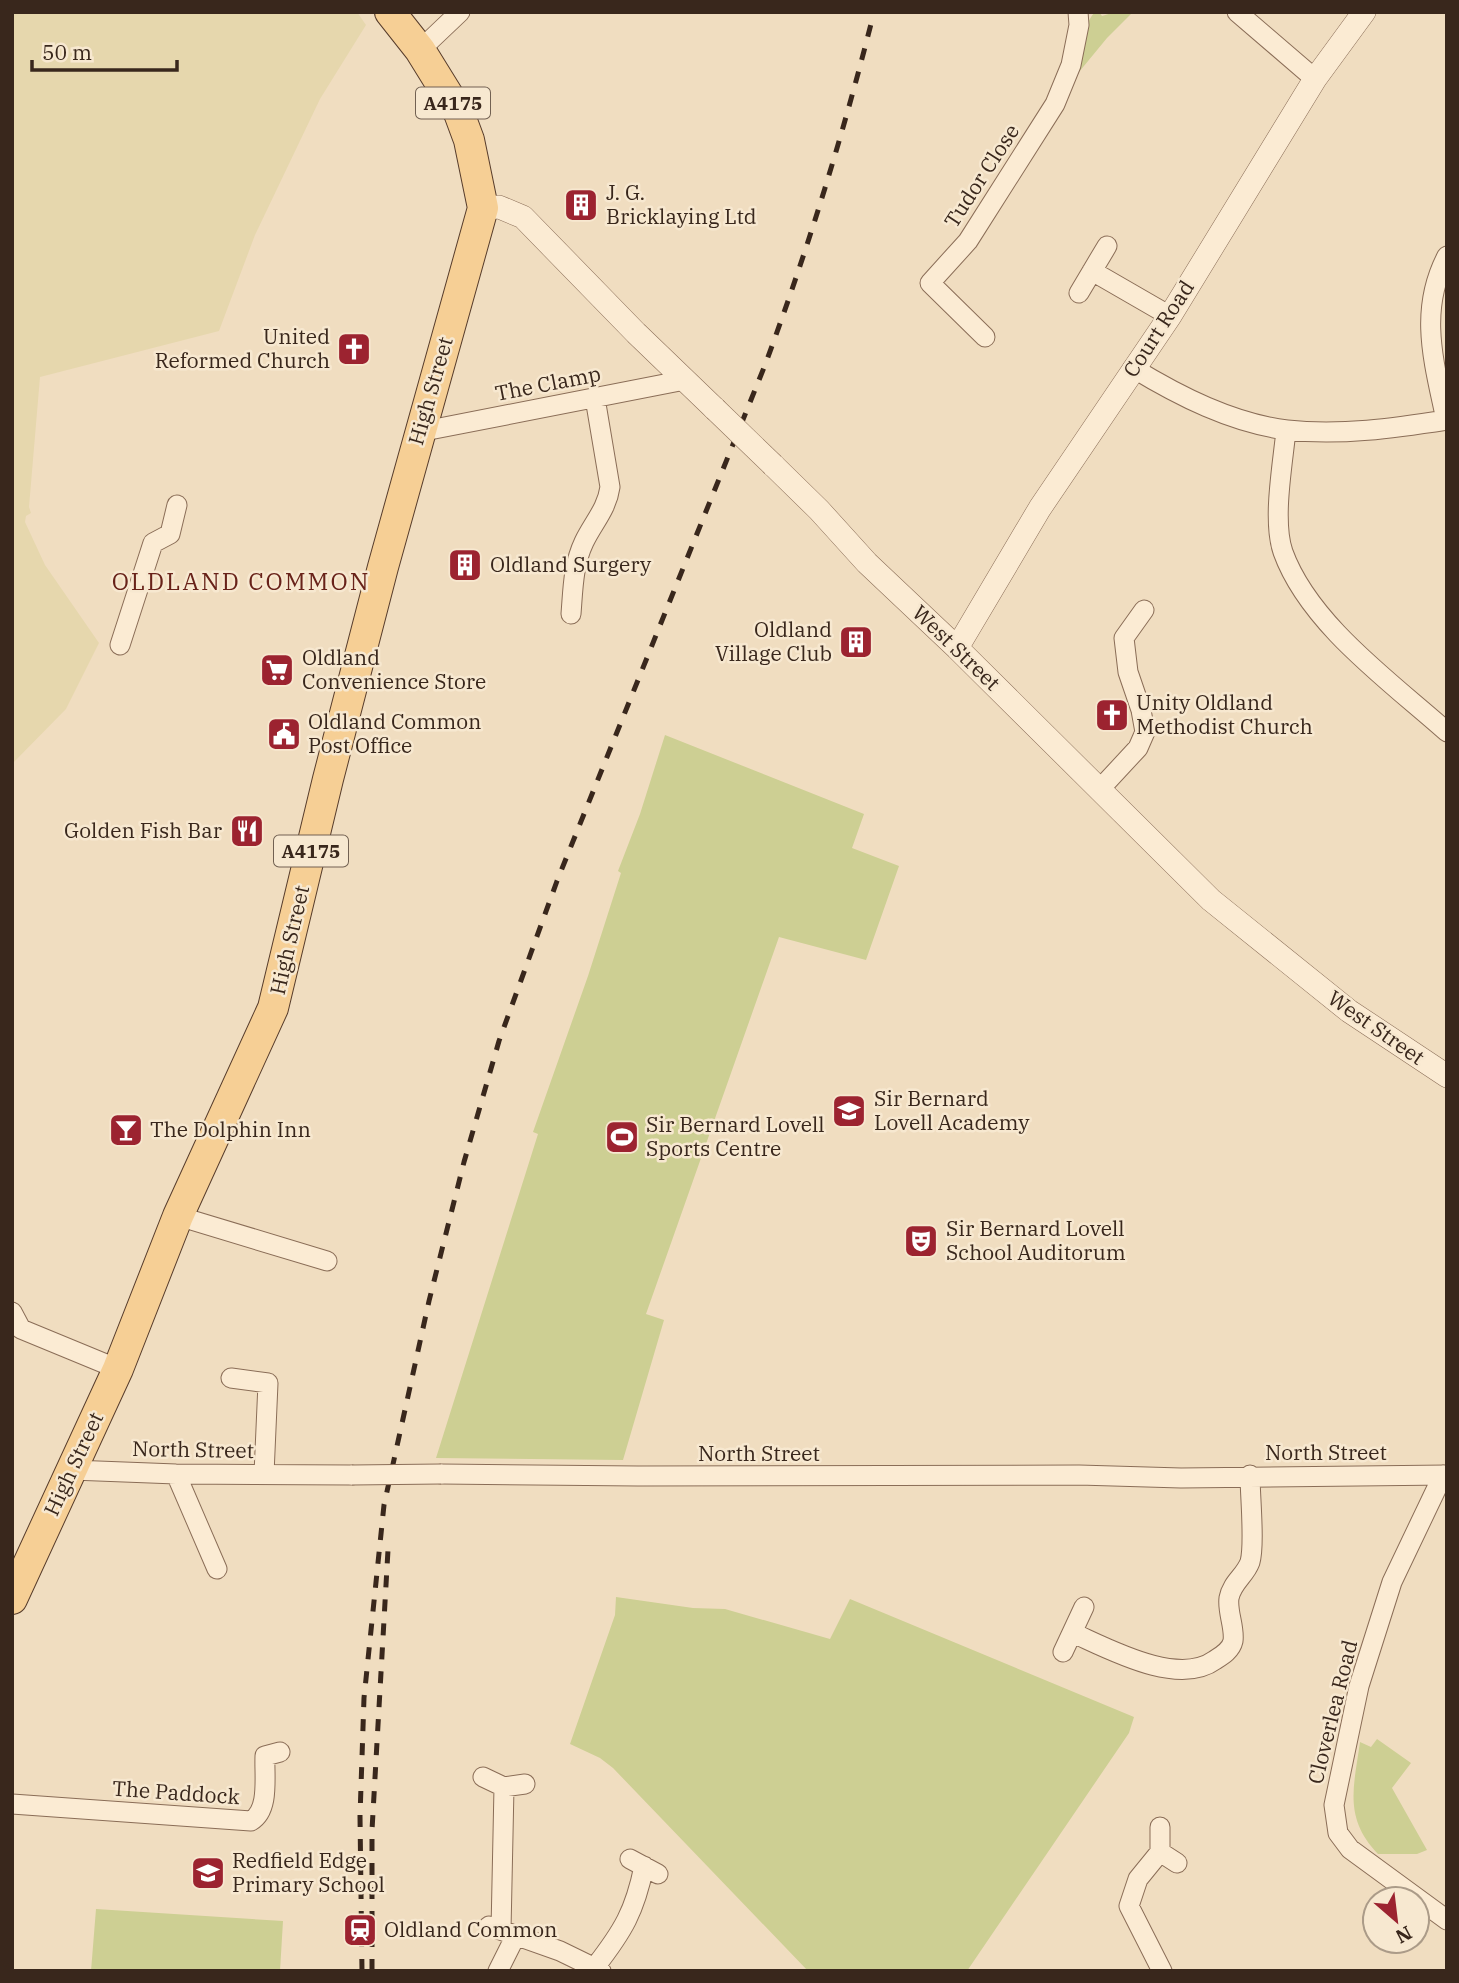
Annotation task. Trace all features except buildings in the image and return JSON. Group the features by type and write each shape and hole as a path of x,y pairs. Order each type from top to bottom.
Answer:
{"main road":[{"name":"A4175","path":"390,12 420,50 459,113 469,140 484,208"},
{"name":"High Street","path":"12,1599 118,1369 178,1216 273,1009 332,766 419,432 484,208"}],"street":[{"path":"420,50 460,12"},
{"name":"Tudor Close","path":"985,337 930,283 968,241 1055,104 1071,65 1079,25 1078,12"},
{"path":"1237,12 1315,79"},
{"name":"Court Road","path":"957,648 1034,517 1170,316 1315,79 1364,12"},
{"name":"West Street","path":"484,208 499,207 523,217 685,380 819,509 867,563 957,648 1211,900 1349,1011 1447,1076"},
{"path":"1079,293 1107,246"},
{"path":"1133,368 1172,391 1227,415 1286,430 1378,431 1447,420 1433,352 1429,313 1435,282 1447,256"},
{"path":"1092,271 1170,316"},
{"name":"The Clamp","path":"419,432 685,380"},
{"path":"571,614 574,570 584,541 608,500 610,487 594,398"},
{"path":"1286,430 1278,509 1282,550 1306,596 1336,633 1447,732"},
{"path":"120,645 153,543 170,534 177,505"},
{"path":"1099,790 1138,748 1145,732 1141,710 1128,672 1124,638 1144,610"},
{"path":"178,1216 327,1261"},
{"path":"12,1312 21,1329 118,1369"},
{"path":"231,1378 268,1383 264,1474"},
{"name":"North Street","path":"72,1470 176,1474 705,1477 1079,1475 1181,1478 1250,1475 1445,1475"},
{"path":"176,1474 217,1569"},
{"path":"1073,1633 1151,1667 1195,1668 1209,1665 1227,1653 1233,1640 1228,1602 1232,1585 1247,1571 1251,1557 1250,1475"},
{"name":"Cloverlea Road","path":"1445,1475 1392,1582 1359,1686 1334,1805 1338,1833 1350,1849 1447,1920"},
{"path":"1063,1652 1084,1607"},
{"name":"The Paddock","path":"12,1804 251,1821 258,1817 263,1808 265,1756 280,1752"},
{"path":"483,1777 504,1787 525,1784"},
{"path":"498,1971 502,1930 504,1787"},
{"path":"1160,1826 1160,1853 1138,1879 1129,1906 1162,1971"},
{"path":"1160,1853 1177,1863"},
{"path":"502,1930 560,1951 598,1969 629,1919 644,1866"}],"shaded area":[{"path":"12,12 357,12 366,25 320,99 255,235 219,331 40,377 29,507 31,513 26,516 25,522 45,565 99,643 66,709 12,764"}],"green space":[{"path":"1095,12 1102,16 1115,12 1133,12 1079,72 1076,71 1083,40 1088,23"},
{"name":"Sir Bernard Lovell Sports Centre","path":"665,735 864,814 852,848 899,866 866,960 779,937 646,1314 664,1320 623,1460 436,1458 538,1134 533,1132 588,976 621,873 618,871 640,814"},
{"path":"616,1597 693,1608 725,1609 830,1639 850,1599 1134,1717 1129,1733 967,1971 808,1971 613,1768 600,1758 570,1744 615,1615"},
{"path":"1377,1739 1411,1763 1392,1788 1427,1850 1417,1854 1378,1854 1367,1841 1355,1814 1354,1787 1360,1742 1371,1747"},
{"path":"96,1909 283,1921 280,1971 91,1971"}],"railway":[{"path":"362,1971 360,1816 364,1698 384,1505 429,1301 464,1162 499,1041 557,881 781,321 824,190 874,12"},
{"path":"372,1971 372,1830 388,1550"}],"place":[{"name":"J. G. Bricklaying Ltd","path":"581,205"},
{"name":"United Reformed Church","path":"354,349"},
{"name":"Oldland Surgery","path":"465,565"},
{"name":"Oldland Village Club","path":"856,642"},
{"name":"Oldland Convenience Store","path":"277,670"},
{"name":"Unity Oldland Methodist Church","path":"1112,715"},
{"name":"Oldland Common Post Office","path":"284,734"},
{"name":"Golden Fish Bar","path":"247,831"},
{"name":"Sir Bernard Lovell Academy","path":"849,1111"},
{"name":"The Dolphin Inn","path":"126,1130"},
{"name":"Sir Bernard Lovell Sports Centre","path":"622,1137"},
{"name":"Sir Bernard Lovell School Auditorum","path":"921,1241"},
{"name":"Redfield Edge Primary School","path":"208,1873"},
{"name":"Oldland Common","path":"360,1930"}],"district":[{"name":"OLDLAND COMMON","path":"241,582"}]}
